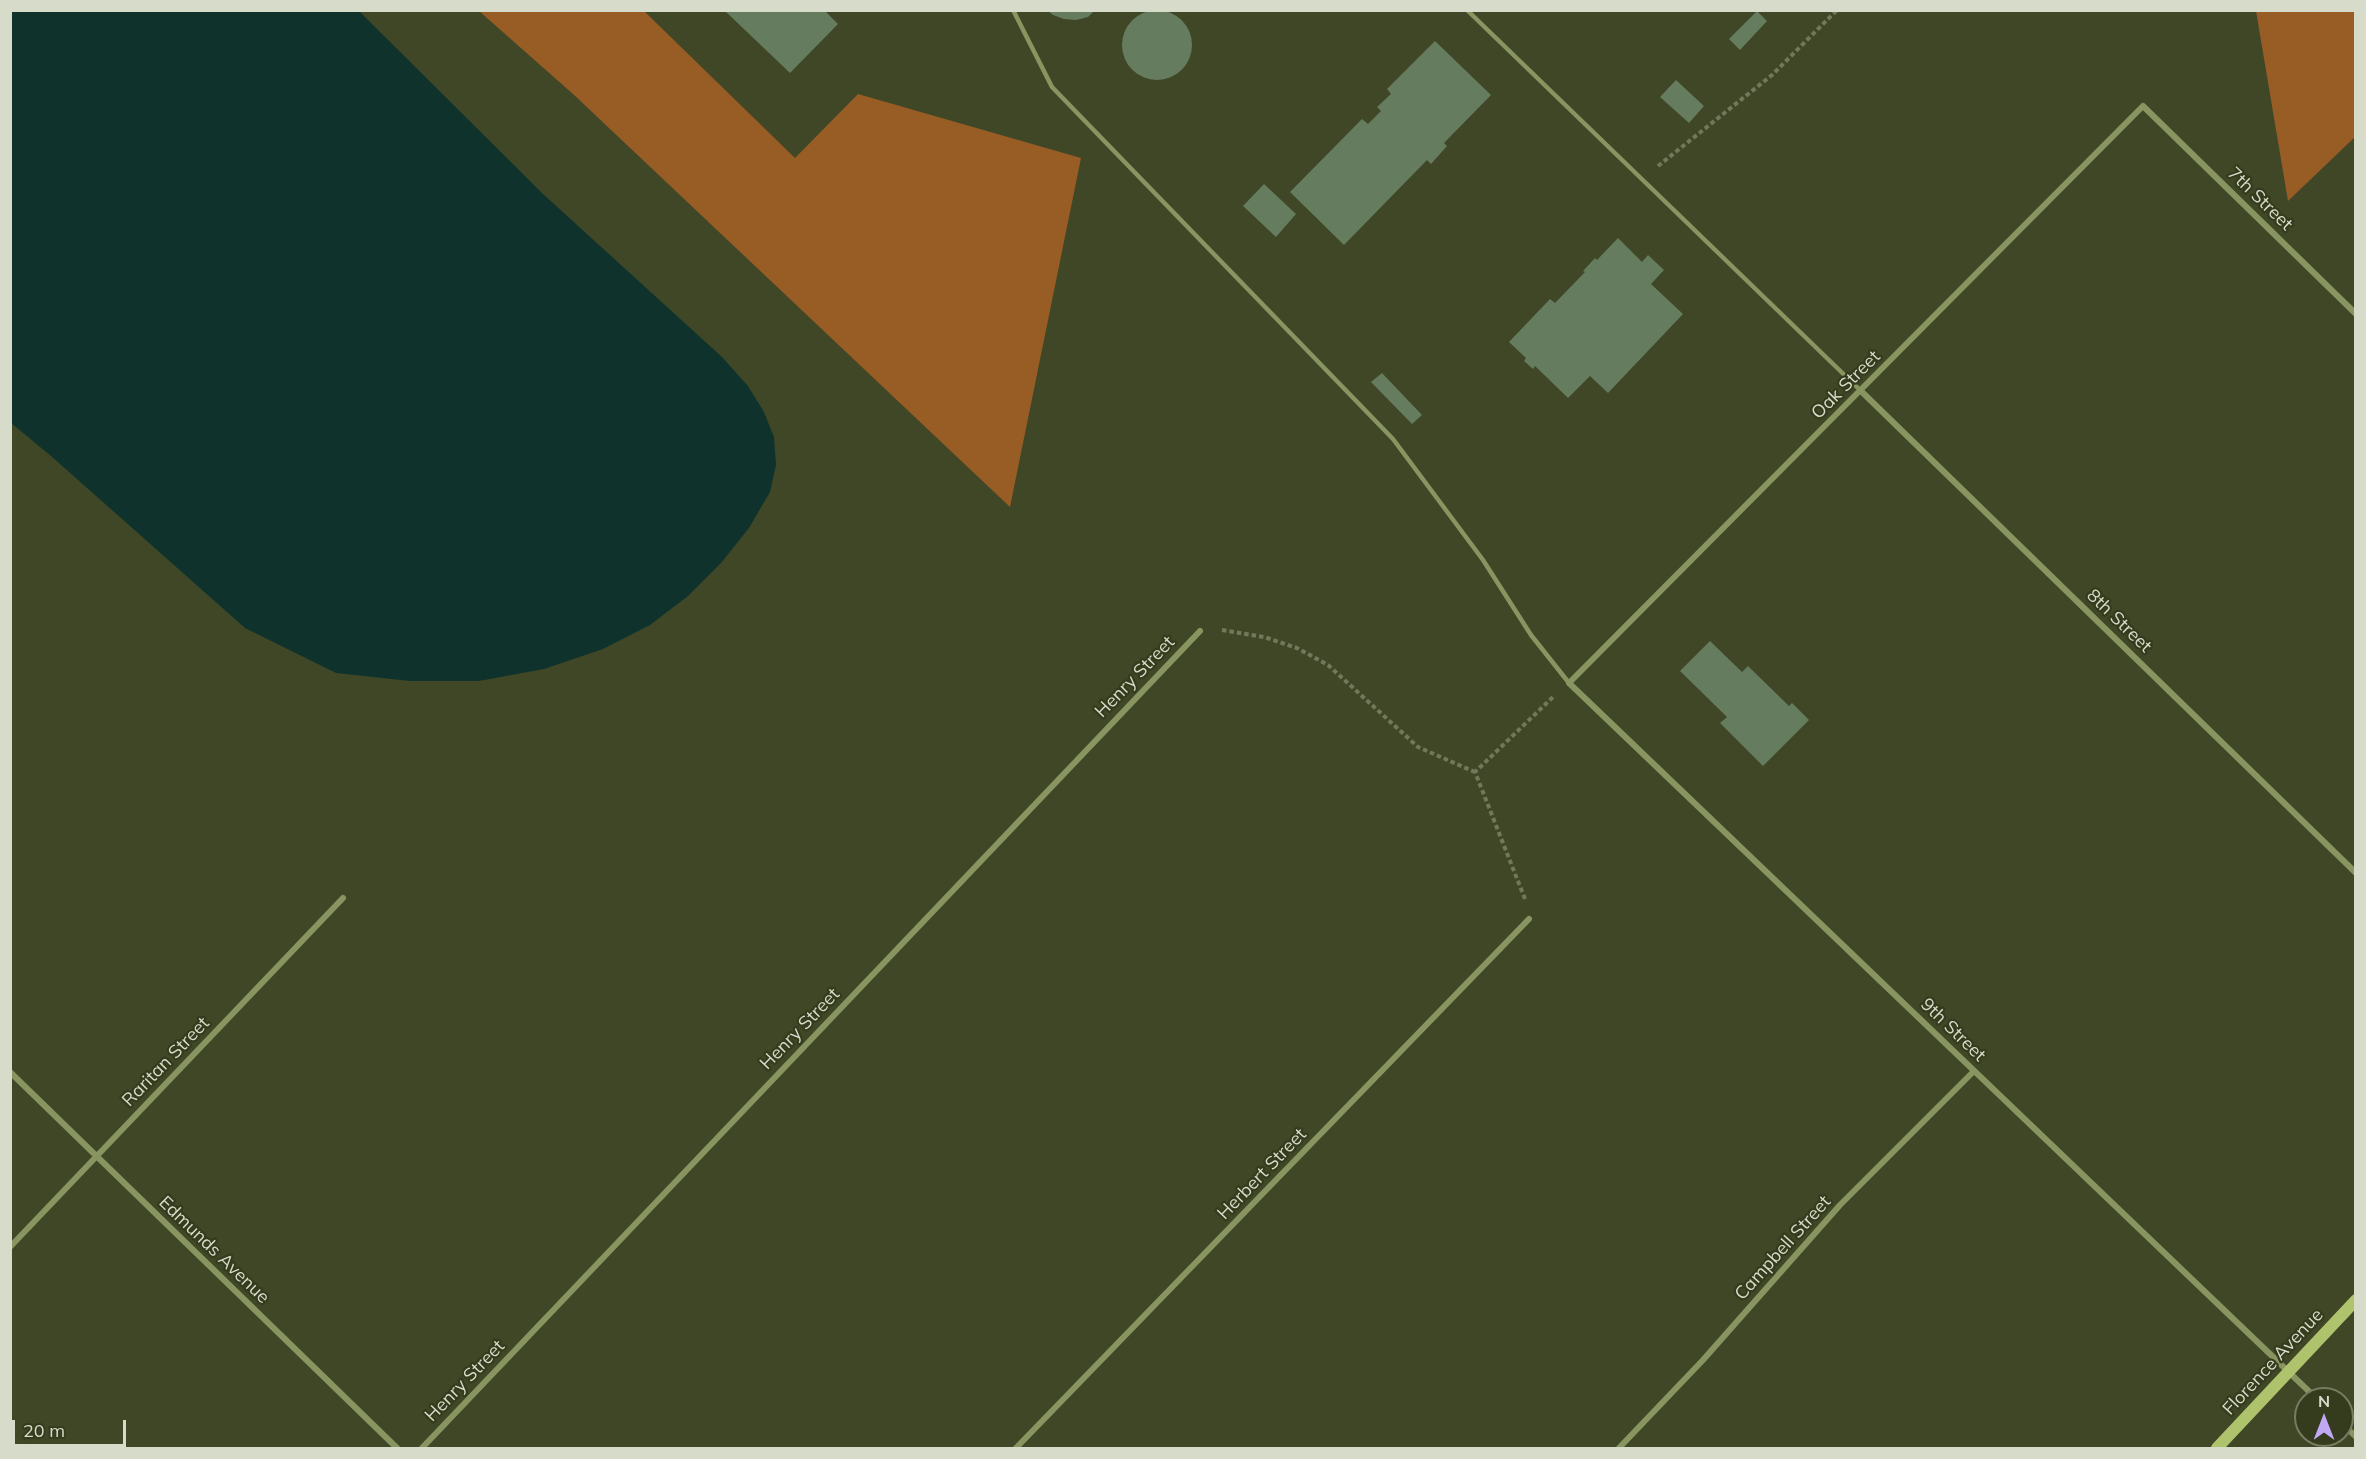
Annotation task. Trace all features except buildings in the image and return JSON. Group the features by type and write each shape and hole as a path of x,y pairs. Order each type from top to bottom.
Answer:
{"street":[{"name":"Oak Street","path":"1569,682 2143,106"},
{"name":"7th Street","path":"2143,106 2355,314"},
{"name":"8th Street","path":"1861,391 2355,873"},
{"name":"Henry Street","path":"422,1449 1200,631"},
{"name":"9th Street","path":"1569,682 2305,1387"},
{"name":"Raritan Street","path":"10,1247 343,898"},
{"name":"Herbert Street","path":"1016,1449 1529,919"},
{"name":"Campbell Street","path":"1618,1449 1702,1360 1840,1205 1974,1071"},
{"name":"Edmunds Avenue","path":"10,1072 397,1449"},
{"name":"Florence Avenue","path":"2217,1449 2355,1300"}],"lane":[{"path":"1013,10 1052,87 1393,439 1483,560 1531,635 1569,682"},
{"path":"1467,10 1861,391"}],"path":[{"path":"1641,180 1772,75 1837,10"},
{"path":"1200,631 1231,630 1264,637 1297,648 1328,665 1418,747 1475,772 1524,892 1529,919"},
{"path":"1475,772 1569,682"}],"shaded area":[{"path":"479,11 644,11 795,158 858,94 1081,158 1010,507 573,94"},
{"path":"2256,11 2355,11 2355,137 2288,201"}],"water":[{"path":"10,11 359,11 543,194 722,357 748,386 764,412 774,437 776,465 770,492 749,528 721,563 688,596 650,625 603,649 544,669 479,681 410,681 336,673 245,628 11,423"}]}
